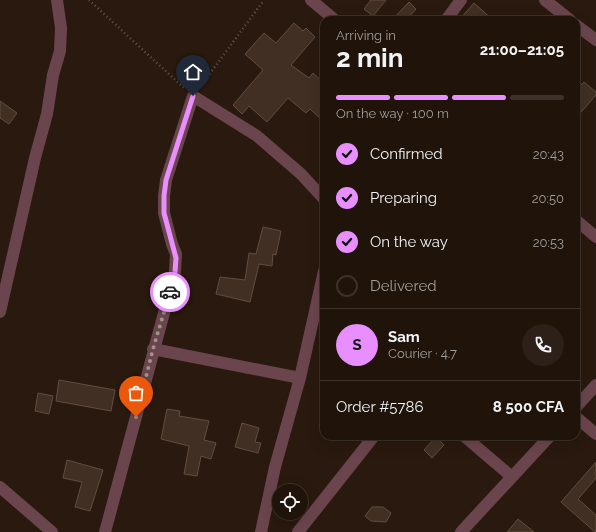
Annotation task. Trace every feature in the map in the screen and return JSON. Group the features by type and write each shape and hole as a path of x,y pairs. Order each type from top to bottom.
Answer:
{"street":[{"path":"0,310 35,158 47,114 53,75 60,51 61,28 57,0"},
{"path":"311,0 330,16"},
{"path":"449,16 461,0"},
{"path":"545,0 565,16"},
{"path":"580,27 596,40"},
{"path":"105,532 153,349 175,272 176,258 164,213 164,196 166,180 193,96 257,136 301,174 320,195"},
{"path":"580,223 596,237"},
{"path":"261,532 276,467 300,378 320,312"},
{"path":"153,349 300,378"},
{"path":"580,403 596,385"},
{"path":"580,420 596,434"},
{"path":"298,532 371,440"},
{"path":"469,440 512,477"},
{"path":"461,532 546,440"},
{"path":"0,487 52,532"}],"path":[{"path":"89,0 193,96 264,0"}],"building":[{"path":"371,0 386,0 373,16 364,9"},
{"path":"409,2 416,9 410,16 396,16"},
{"path":"474,3 489,16 463,16"},
{"path":"294,23 303,31 306,28 315,37 291,65 309,78 313,73 320,79 320,118 310,109 306,113 288,98 267,122 249,106 242,114 233,105 263,70 245,54 264,33 276,43"},
{"path":"584,82 596,92 596,95 580,113 580,86"},
{"path":"0,101 17,113 9,124 0,118"},
{"path":"263,227 281,231 276,255 273,254 272,266 259,264 250,302 216,294 220,277 245,280 249,253 256,254"},
{"path":"59,380 115,390 111,411 56,401"},
{"path":"38,393 53,396 49,414 35,411"},
{"path":"167,409 180,411 179,416 209,421 204,440 216,443 211,459 201,456 197,476 184,474 189,446 161,439"},
{"path":"242,423 259,428 255,442 261,443 258,453 235,447"},
{"path":"433,440 439,440 444,445 432,458 424,450"},
{"path":"67,460 103,470 90,511 75,507 82,482 63,478"},
{"path":"596,462 596,478 578,499 596,515 595,532 561,502"},
{"path":"372,507 383,507 391,513 386,522 371,521 365,516"},
{"path":"518,519 534,532 507,532"}],"way so far":[{"path":"136,417 153,349 170,292"}],"route":[{"path":"170,292 175,272 176,254 164,213 164,196 166,180 193,96"}]}
